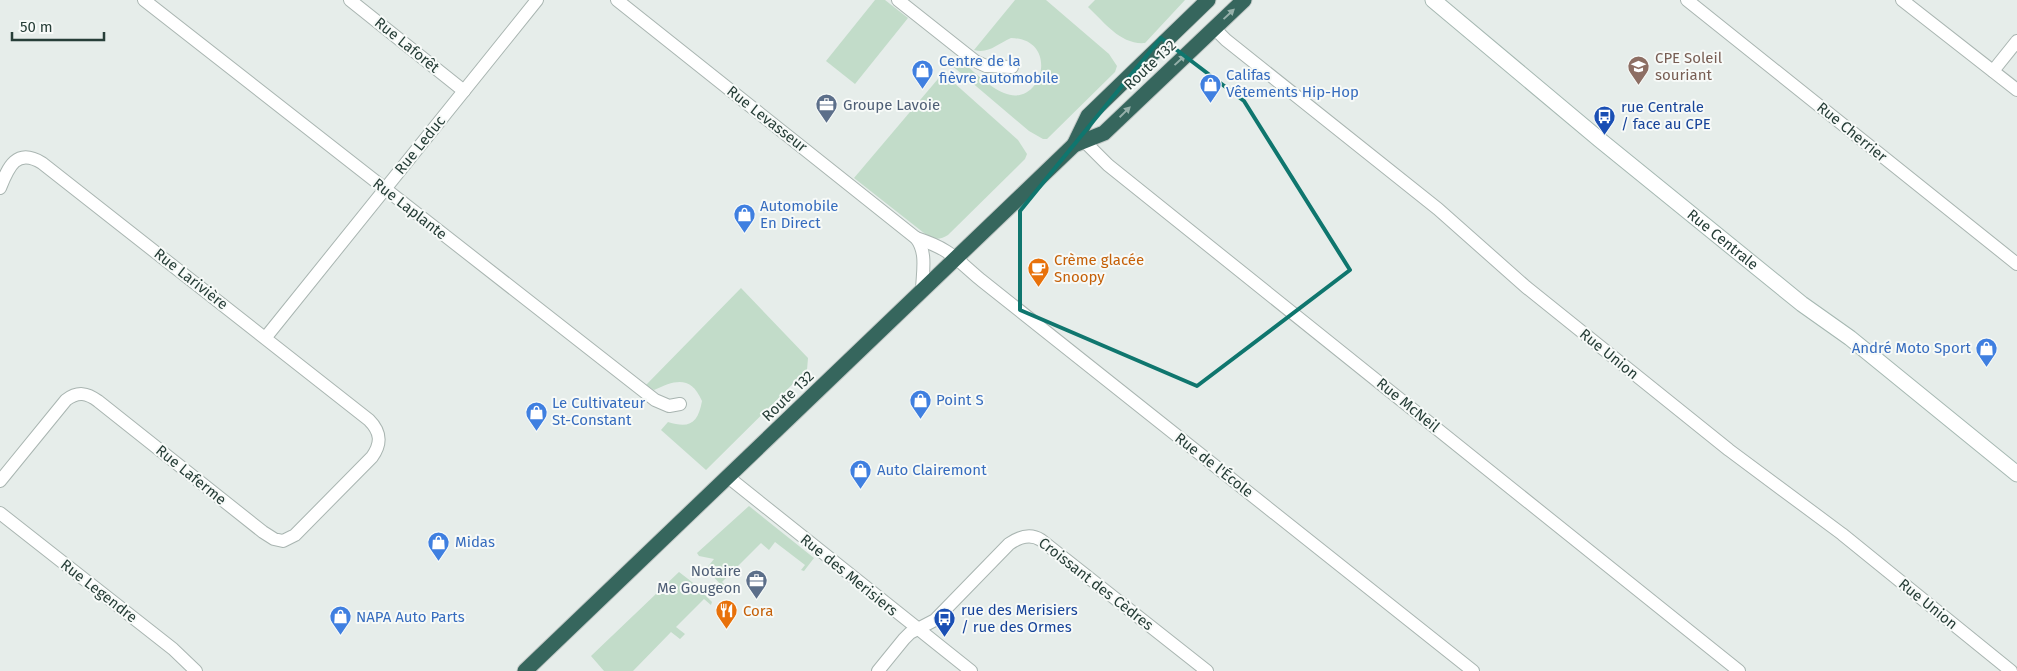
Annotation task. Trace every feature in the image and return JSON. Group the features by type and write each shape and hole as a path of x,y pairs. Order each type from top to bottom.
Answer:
{"highway":[{"name":"Route 132","path":"1079,141 1088,116 1208,0"},
{"name":"Route 132","path":"526,671 1079,141 1104,133 1244,0"}],"street":[{"name":"Rue Laplante","path":"144,0 654,400 669,406 680,404"},
{"name":"Rue Laforêt","path":"350,0 464,91"},
{"name":"Rue Leduc","path":"266,337 537,0"},
{"name":"Rue Levasseur","path":"617,0 916,238 938,246 958,257"},
{"path":"898,0 975,61 986,66 1012,67"},
{"name":"Rue Centrale","path":"1433,0 1600,140 1795,298 1850,338 2017,474"},
{"path":"1902,0 2017,90"},
{"name":"Rue Cherrier","path":"1690,1 2017,264"},
{"name":"Rue Union","path":"1214,28 1438,209 1526,286 1729,450 1842,534 2011,671"},
{"path":"1993,71 2017,41"},
{"name":"Rue McNeil","path":"1079,141 1739,671"},
{"name":"Rue Larivière","path":"0,188 8,169 15,161 26,158 37,160 266,337 369,420 376,428 380,438"},
{"path":"916,238 922,247 923,254 922,292"},
{"name":"Rue de l'École","path":"958,257 981,280 1473,671"},
{"name":"Rue Laferme","path":"0,480 66,400 73,395 84,393 98,401 263,532 274,539 282,541 295,535 372,457 380,438"},
{"name":"Rue des Merisiers","path":"728,477 971,671"},
{"name":"Rue Legendre","path":"0,513 173,649 196,671"},
{"name":"Croissant des Cèdres","path":"878,671 899,644 917,629 935,620 1016,539 1024,536 1036,537 1207,671"}],"highlighted area":[{"path":"1161,38 1244,101 1350,270 1197,386 1020,310 1020,211"}],"green space":[{"path":"875,0 885,0 908,18 855,84 826,61"},
{"path":"1015,0 1046,0 1109,54 1117,66 1115,72 1047,139 1043,139 1029,131 950,64 957,57 986,82 1004,93 1017,95 1028,91 1036,83 1040,72 1041,60 1036,49 1027,41 1011,38 989,50 974,50"},
{"path":"1095,0 1185,0 1145,43 1136,43 1114,32 1088,7"},
{"path":"943,73 1018,140 1027,154 1025,159 948,235 937,239 929,237 854,178"},
{"path":"741,288 808,358 807,370 706,470 661,430 668,422 682,425 695,419 702,401 698,393 688,383 682,382 669,384 654,390 646,385"},
{"path":"749,506 814,558 804,571 801,570 805,565 775,542 769,550 761,543 722,582 728,588 726,590 706,569 714,559 699,556 697,553"},
{"path":"679,572 712,602 711,605 704,599 676,627 685,634 680,639 671,632 633,671 604,671 591,656"}],"place":[{"name":"CPE Soleil souriant","path":"1639,86"},
{"name":"Centre de la fièvre automobile","path":"923,89"},
{"name":"Califas Vêtements Hip-Hop","path":"1210,103"},
{"name":"Groupe Lavoie","path":"827,124"},
{"name":"rue Centrale / face au CPE","path":"1605,135"},
{"name":"Automobile En Direct","path":"744,234"},
{"name":"Crème glacée Snoopy","path":"1038,288"},
{"name":"André Moto Sport","path":"1987,367"},
{"name":"Point S","path":"920,419"},
{"name":"Le Cultivateur St-Constant","path":"536,431"},
{"name":"Auto Clairemont","path":"861,489"},
{"name":"Midas","path":"439,561"},
{"name":"Notaire Me Gougeon","path":"757,599"},
{"name":"Cora","path":"727,630"},
{"name":"NAPA Auto Parts","path":"340,636"},
{"name":"rue des Merisiers / rue des Ormes","path":"945,638"}]}
